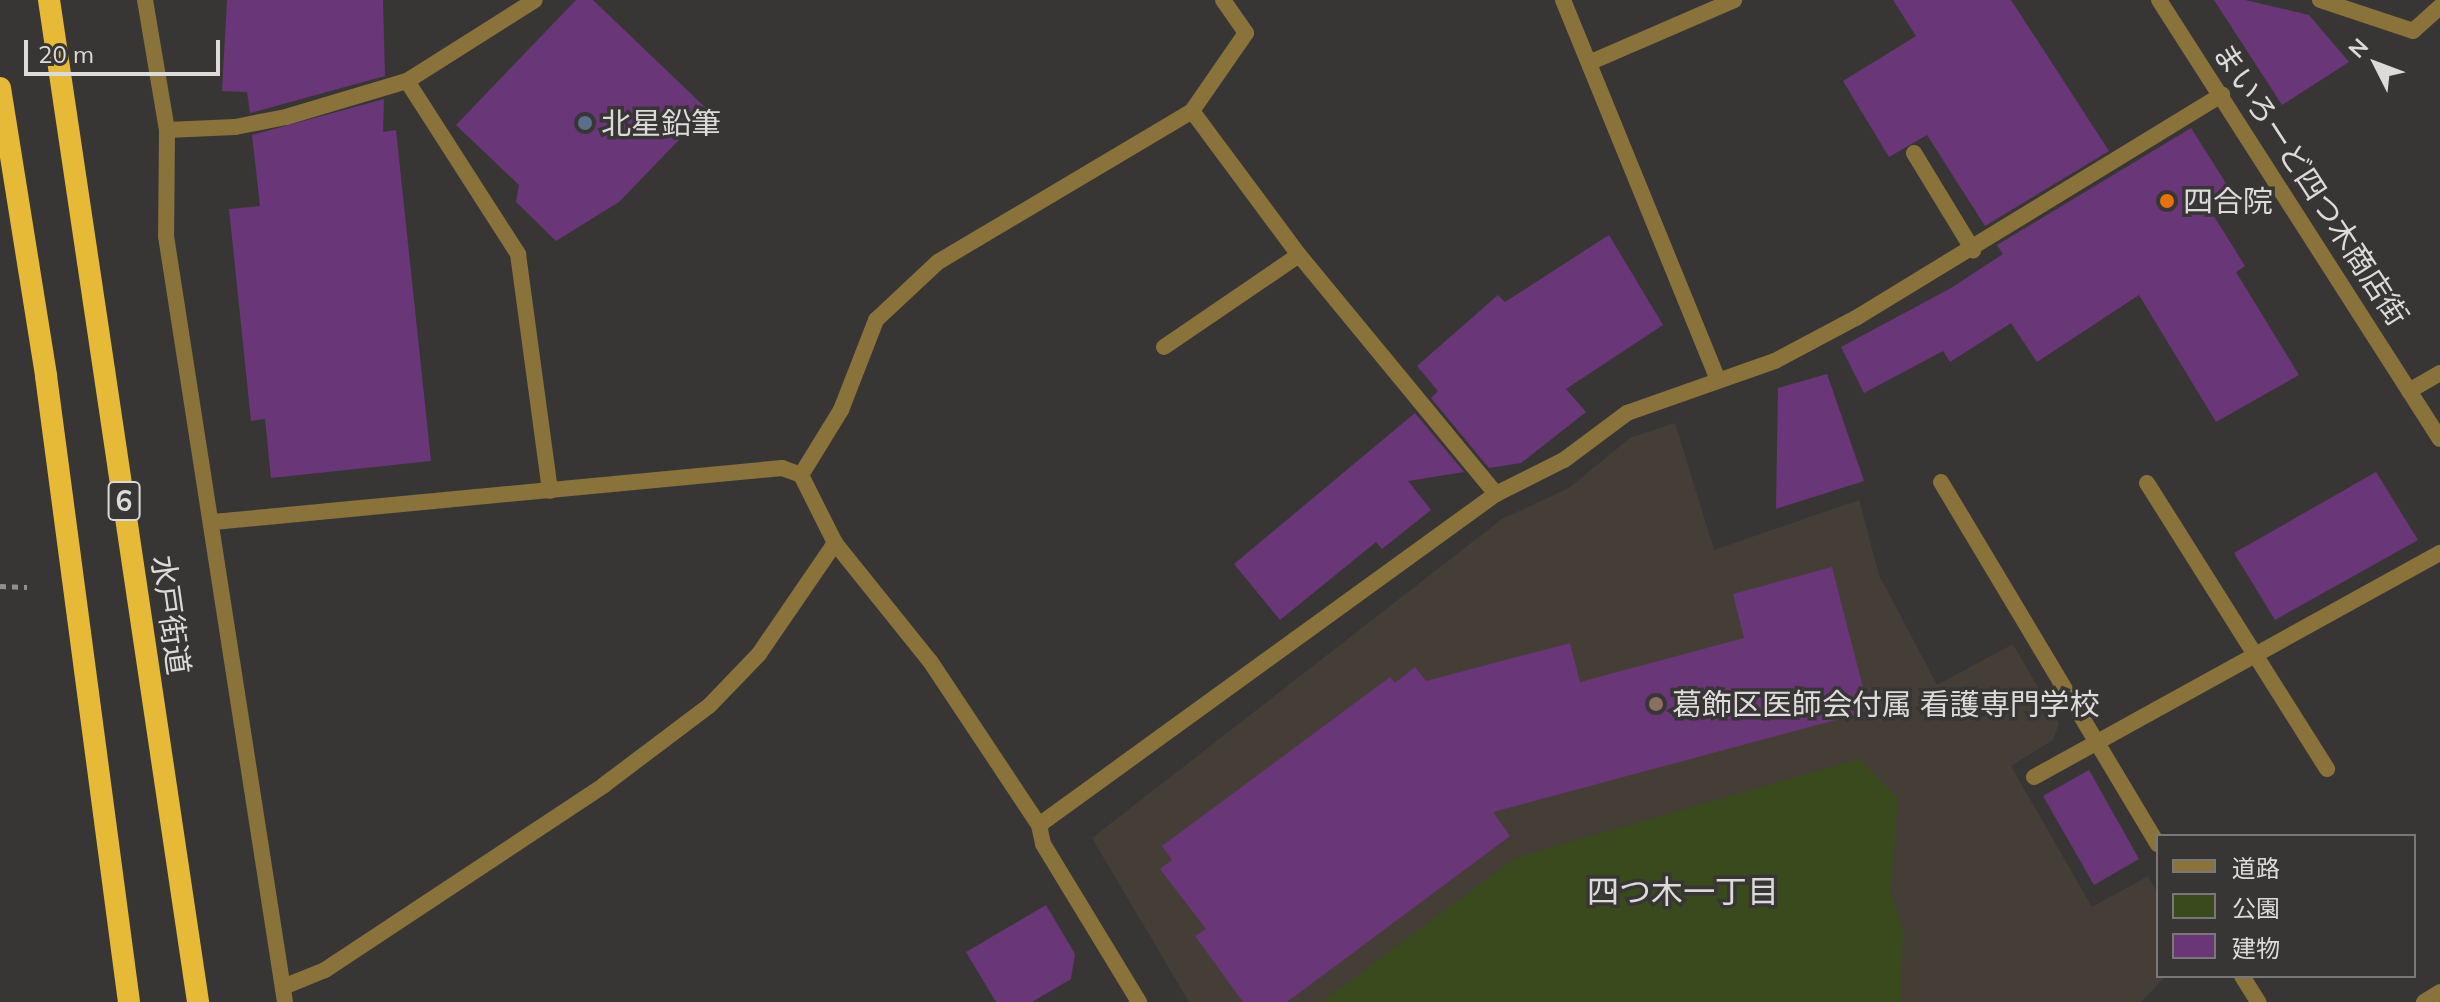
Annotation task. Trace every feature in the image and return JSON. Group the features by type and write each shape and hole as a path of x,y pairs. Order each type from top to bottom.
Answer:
{"highway":[{"name":"水戸街道","path":"49,0 198,1002"},
{"name":"6","path":"0,88 46,376 129,1002"}],"street":[{"path":"145,0 167,130 166,236 213,522 284,995 604,785 709,706 759,654 835,543"},
{"path":"167,130 235,127 286,117 407,81 535,0"},
{"path":"801,475 841,410 876,320 938,262 1192,111 1246,33 1223,0"},
{"path":"1563,0 1591,62 1718,379"},
{"path":"1591,62 1734,0"},
{"name":"まいろーど四つ木商店街","path":"2159,0 2440,439"},
{"path":"2320,0 2413,31 2440,7"},
{"path":"407,81 518,254 550,491"},
{"path":"1039,825 1496,494 1564,460 1627,413 1775,361 1973,250 2222,95"},
{"path":"1192,111 1299,255 1496,494"},
{"path":"1914,153 1973,250"},
{"path":"1164,347 1299,255"},
{"path":"2409,391 2440,373"},
{"path":"213,522 782,468 801,475 835,543 930,661 1039,825 1043,844 1139,1002"},
{"path":"1941,482 2094,743 2156,841"},
{"path":"2147,483 2327,769"},
{"path":"2034,777 2440,553"},
{"path":"2243,978 2258,1002"},
{"path":"2424,1002 2440,992"}],"path":[{"path":"0,586 36,587"}],"shaded area":[{"name":"葛飾区医師会付属 看護専門学校","path":"1675,423 1714,550 1859,500 1879,575 1937,685 2013,644 2059,723 2053,740 2011,766 2092,907 2148,876 2156,890 2156,978 2164,978 2141,1002 1189,1002 1092,838 1502,519 1569,488 1630,438"}],"green space":[{"path":"1859,759 1898,799 1890,893 1903,929 1901,1002 1322,1002 1515,858"}],"building":[{"path":"227,0 383,0 385,76 250,113 247,92 222,91"},
{"path":"576,0 593,0 708,110 619,202 556,241 516,202 519,185 456,125"},
{"path":"1893,0 2011,0 2109,151 1985,226 1927,135 1889,157 1843,81 1916,36"},
{"path":"2214,0 2245,0 2309,15 2349,62 2282,105"},
{"path":"384,99 383,132 396,130 431,461 271,478 265,419 251,421 229,209 260,206 252,135"},
{"path":"2191,128 2231,191 2207,205 2245,266 2236,272 2299,375 2216,422 2139,295 2037,362 2011,323 1950,362 1943,351 1864,393 1841,347 1951,288 2003,254 1997,245"},
{"path":"1609,235 1663,325 1566,389 1586,412 1521,463 1489,468 1431,398 1438,391 1417,366 1498,295 1505,302"},
{"path":"1827,374 1864,481 1776,509 1778,388"},
{"path":"1415,413 1464,472 1408,481 1431,510 1382,549 1376,542 1280,620 1234,564"},
{"path":"2376,472 2418,540 2275,620 2234,553"},
{"path":"1832,567 1869,711 1493,812 1510,836 1287,1002 1243,1002 1195,936 1206,929 1160,869 1172,860 1162,846 1390,677 1395,683 1415,667 1426,681 1570,643 1580,682 1744,638 1733,594"},
{"path":"2089,770 2139,859 2094,885 2043,796"},
{"path":"1046,905 1075,954 1071,979 1032,1002 996,1002 966,952"}],"place":[{"name":"北星鉛筆","path":"585,123"},
{"name":"四合院","path":"2167,201"},
{"name":"葛飾区医師会付属 看護専門学校","path":"1656,704"}],"district":[{"name":"四つ木一丁目","path":"1683,891"}]}
